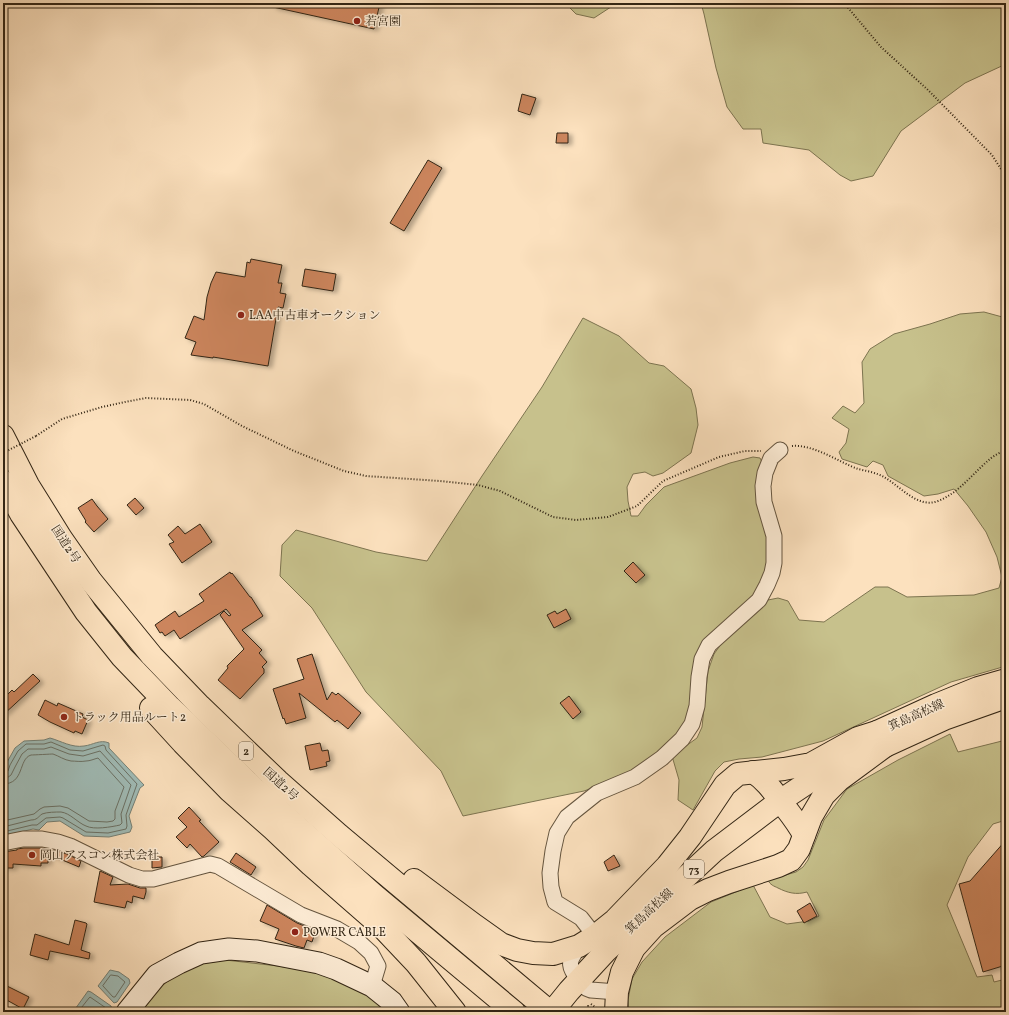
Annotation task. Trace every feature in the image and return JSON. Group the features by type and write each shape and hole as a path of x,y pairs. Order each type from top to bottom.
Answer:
{"main road":[{"name":"国道2号","path":"3,436 28,485 91,581 152,656 200,706 278,781 339,835 551,1012"},
{"name":"国道2号","path":"3,481 22,514 86,612 122,656 170,708 254,788 374,895 514,1012"},
{"path":"86,612 102,647 124,678 183,743 230,791 382,927 416,963 455,1012"},
{"name":"箕島高松線","path":"551,1012 577,985 605,952 714,851 780,800 807,782 936,705 978,688 1006,680"},
{"name":"箕島高松線","path":"881,739 944,719 1006,696"},
{"path":"339,835 411,877 501,944 533,953 553,954 587,941 615,920 667,866 690,837 725,785 738,774 784,769 811,764 858,738 881,739"},
{"path":"616,1002 622,972 634,948 653,927 690,899 708,890 778,866 791,860 799,850 811,817 824,795 881,739"},
{"path":"753,772 762,778 780,800 800,826 804,835"}],"street":[{"path":"616,1002 577,985 570,969 570,961 587,941 581,918 555,902 551,887 550,873 557,833 567,817 597,794 635,777 662,758 682,739 692,724 697,706 702,659 709,645 759,600 772,573 774,536 764,502 763,486 765,473 771,458 780,450"},
{"path":"3,843 23,839 42,839 58,842 142,879 153,879 210,864 218,866 301,915 338,929 359,942 371,953 378,966 372,986"},
{"path":"128,1012 157,975 179,963 202,954 228,949 257,951 319,963 336,969 372,986 392,1002 399,1012"}],"path":[{"path":"844,3 881,47 928,90 992,155 1006,176"},
{"path":"3,453 36,436 62,419 102,407 146,398 190,400 204,404 242,426 294,451 344,471 366,476 478,485 500,491 553,517 576,520 608,517 638,506 663,481 719,457 745,451 780,450 789,446 799,445 857,468 884,476 914,499 936,502 951,495 991,458 1006,450"},
{"path":"584,1011 588,1006 594,1012"}],"shaded area":[{"path":"565,3 617,3 594,18 576,14"},
{"path":"701,3 1006,3 1006,7 1003,10 1006,12 1006,64 965,83 901,131 873,176 851,181 840,175 809,150 763,143 761,129 743,129 727,107 716,68"},
{"path":"984,312 1006,318 1006,666 951,682 823,741 762,757 724,762 715,771 693,810 678,800 679,780 672,756 697,738 702,727 708,671 714,654 727,636 768,600 778,598 788,601 799,620 824,622 875,587 888,587 907,597 974,595 999,588 1002,577 997,557 986,532 954,489 938,494 924,496 888,476 883,465 873,461 867,467 842,459 839,452 846,443 849,429 832,418 843,406 855,413 864,403 862,362 870,349 894,334 960,314"},
{"path":"583,318 619,336 649,363 664,366 691,389 696,408 698,425 691,453 663,473 653,476 645,472 633,474 627,487 631,516 638,516 646,505 664,487 730,463 753,457 760,458 762,462 770,551 764,581 755,595 705,643 687,719 661,753 625,776 584,791 463,816 441,771 366,692 312,608 280,576 282,545 296,530 376,552 427,561 542,387"},
{"path":"950,734 958,752 1006,740 1006,820 993,824 968,857 947,905 977,977 992,975 994,982 1006,979 1006,1012 629,1012 628,1000 632,979 642,962 665,937 711,902 753,885 770,917 787,924 809,921 819,916 807,892 796,893 782,890 772,885 768,880 796,872 803,867 808,860 824,820 847,789 898,760"},
{"path":"225,960 315,972 340,979 366,993 385,1012 138,1012 159,988 176,975 201,964"}],"water":[{"path":"50,738 75,746 84,746 103,742 109,743 109,748 144,785 140,788 129,816 132,827 130,832 109,837 84,836 60,821 47,822 39,830 33,829 3,836 3,779 6,764 15,748 24,741 44,740"},
{"path":"110,970 119,972 129,979 130,983 117,1002 114,1003 98,986"},
{"path":"88,991 111,1006 112,1009 108,1012 73,1012"}],"building":[{"name":"若宮園","path":"273,3 380,3 374,29 273,7"},
{"path":"522,94 536,98 530,115 518,111"},
{"path":"557,133 568,133 568,143 556,143"},
{"path":"428,160 442,168 404,231 390,223"},
{"name":"LAA中古車オークション","path":"251,259 282,265 278,283 282,283 280,293 286,294 283,308 278,307 268,366 191,355 196,342 185,338 194,316 204,320 207,297 216,272 245,277 247,262 250,263"},
{"path":"305,269 336,274 333,291 302,286"},
{"path":"135,498 144,508 136,515 127,505"},
{"path":"92,499 108,519 94,532 85,522 86,521 78,508"},
{"path":"200,524 212,542 182,563 169,544 174,542 168,535 178,526 185,534"},
{"path":"633,562 645,575 636,583 624,571"},
{"path":"230,572 251,597 263,616 242,630 262,650 259,653 267,662 262,667 264,669 264,673 240,699 218,680 228,668 227,666 244,649 220,615 224,611 229,616 231,615 226,609 180,639 174,630 165,636 162,632 160,633 155,625 175,611 179,617 204,601 199,594"},
{"path":"566,609 571,619 554,628 547,615 555,611 557,614"},
{"path":"312,654 327,700 332,692 336,695 338,693 361,713 348,729 337,720 335,722 299,693 306,718 286,724 284,718 283,719 273,689 304,679 297,659"},
{"path":"33,674 40,681 3,715 3,699 12,690 14,692"},
{"path":"569,696 581,712 573,719 560,703"},
{"path":"45,700 57,706 58,703 83,714 82,717 88,720 82,734 75,731 74,733 38,715"},
{"path":"320,743 322,751 328,750 330,761 326,762 327,766 310,770 305,746"},
{"path":"189,807 201,820 199,821 219,842 202,857 190,844 187,848 176,837 187,827 178,818"},
{"path":"1006,840 1006,965 983,972 959,884 970,881"},
{"path":"24,848 41,848 56,851 67,854 81,861 79,867 48,854 48,863 41,863 41,866 13,864 13,868 3,868 3,852"},
{"path":"236,853 256,867 251,875 230,862"},
{"path":"614,855 620,866 608,871 604,862"},
{"path":"152,857 162,857 162,867 152,868"},
{"path":"100,871 113,877 110,885 128,884 140,888 146,888 144,899 133,896 132,903 127,901 125,908 94,902"},
{"path":"810,903 817,916 804,923 797,911"},
{"path":"267,905 297,923 312,929 311,932 315,933 312,942 307,940 304,948 275,939 279,929 260,921"},
{"path":"75,920 87,924 81,950 90,953 89,959 50,951 48,960 30,955 35,934 69,945"},
{"path":"3,984 29,997 23,1009 3,998"}],"place":[{"name":"若宮園","path":"357,21"},
{"name":"LAA中古車オークション","path":"241,315"},
{"name":"トラック用品ルート2","path":"64,717"},
{"name":"岡山アスコン株式会社","path":"32,855"},
{"name":"POWER CABLE","path":"295,932"}]}
